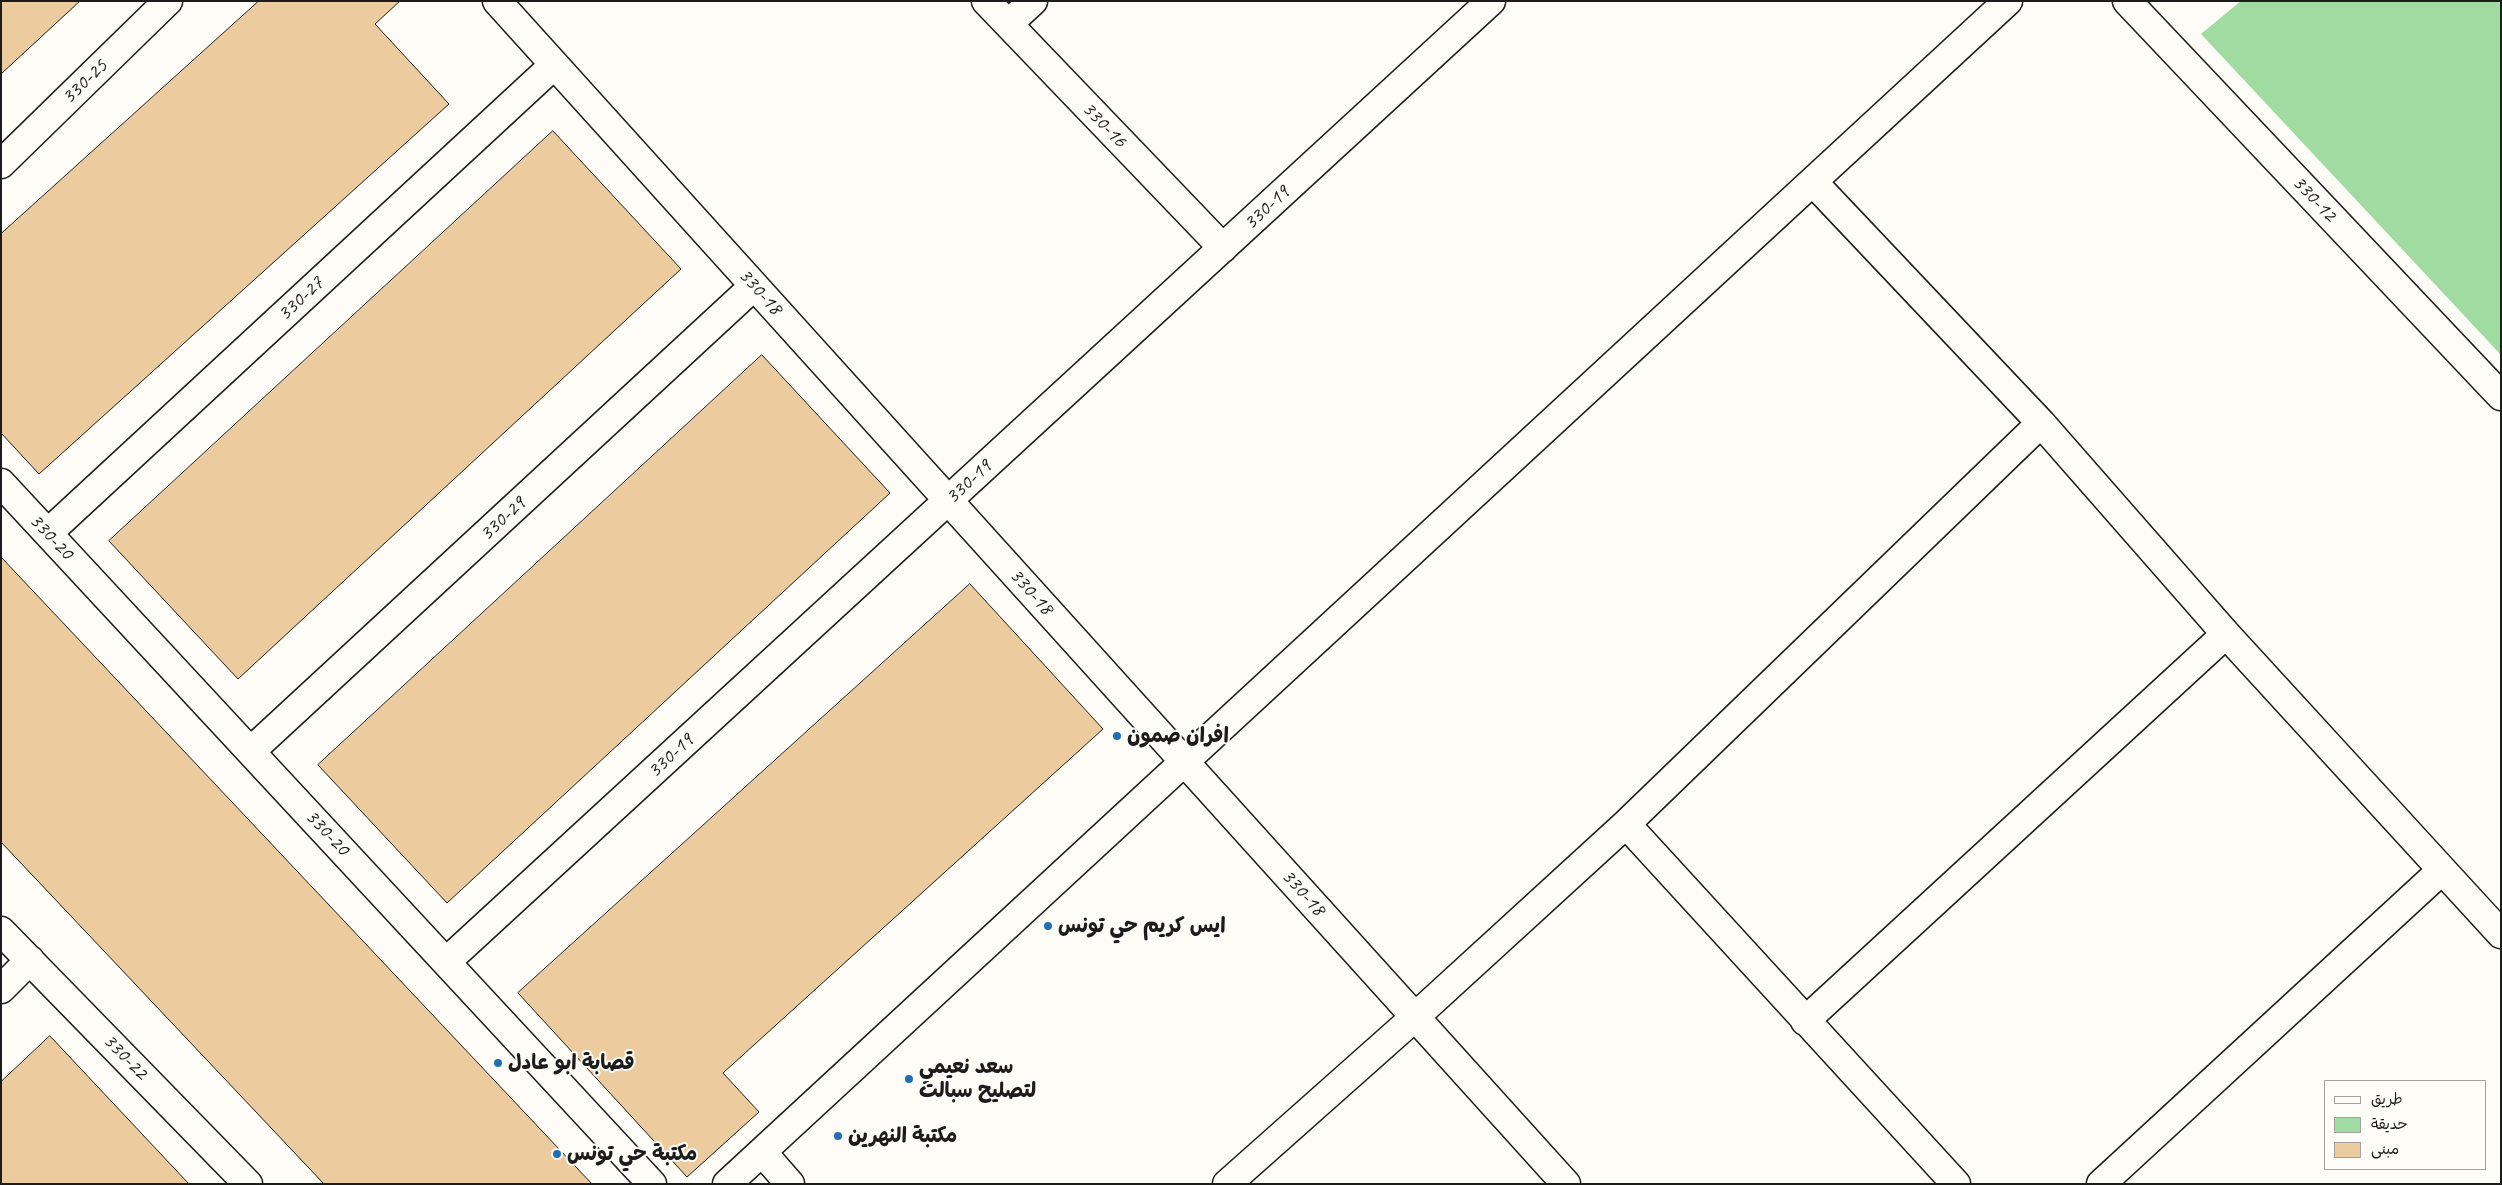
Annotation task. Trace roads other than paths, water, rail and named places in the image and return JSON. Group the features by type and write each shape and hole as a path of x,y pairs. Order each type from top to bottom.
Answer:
{"street":[{"name":"330-25","path":"1,164 168,1"},
{"name":"330-18","path":"497,1 1566,1184"},
{"name":"330-16","path":"986,1 1223,248"},
{"path":"1008,24 1033,1"},
{"name":"330-19","path":"446,962 1491,1"},
{"path":"727,1184 2008,1"},
{"name":"330-12","path":"2128,1 2501,396"},
{"name":"330-27","path":"48,533 554,65"},
{"path":"1813,182 2041,424 2226,634 2501,934"},
{"name":"330-29","path":"251,751 754,286"},
{"path":"1227,1184 1415,1017 1626,824 2041,424"},
{"name":"330-20","path":"1,483 652,1184"},
{"path":"1805,1021 2226,634"},
{"path":"1626,824 1956,1184"},
{"path":"2101,1184 2442,870"},
{"name":"330-22","path":"1,930 248,1184"},
{"path":"1,989 30,960"},
{"path":"762,1152 790,1184"}],"place":[{"name":"افران صمون","path":"1117,736"},
{"name":"ايس كريم حي تونس","path":"1048,926"},
{"name":"قصابة ابو عادل","path":"498,1063"},
{"name":"سعد نعيمي لتصليح سبالت","path":"909,1079"},
{"name":"مكتبة النهرين","path":"838,1136"},
{"name":"مكتبة حي تونس","path":"557,1154"}]}
